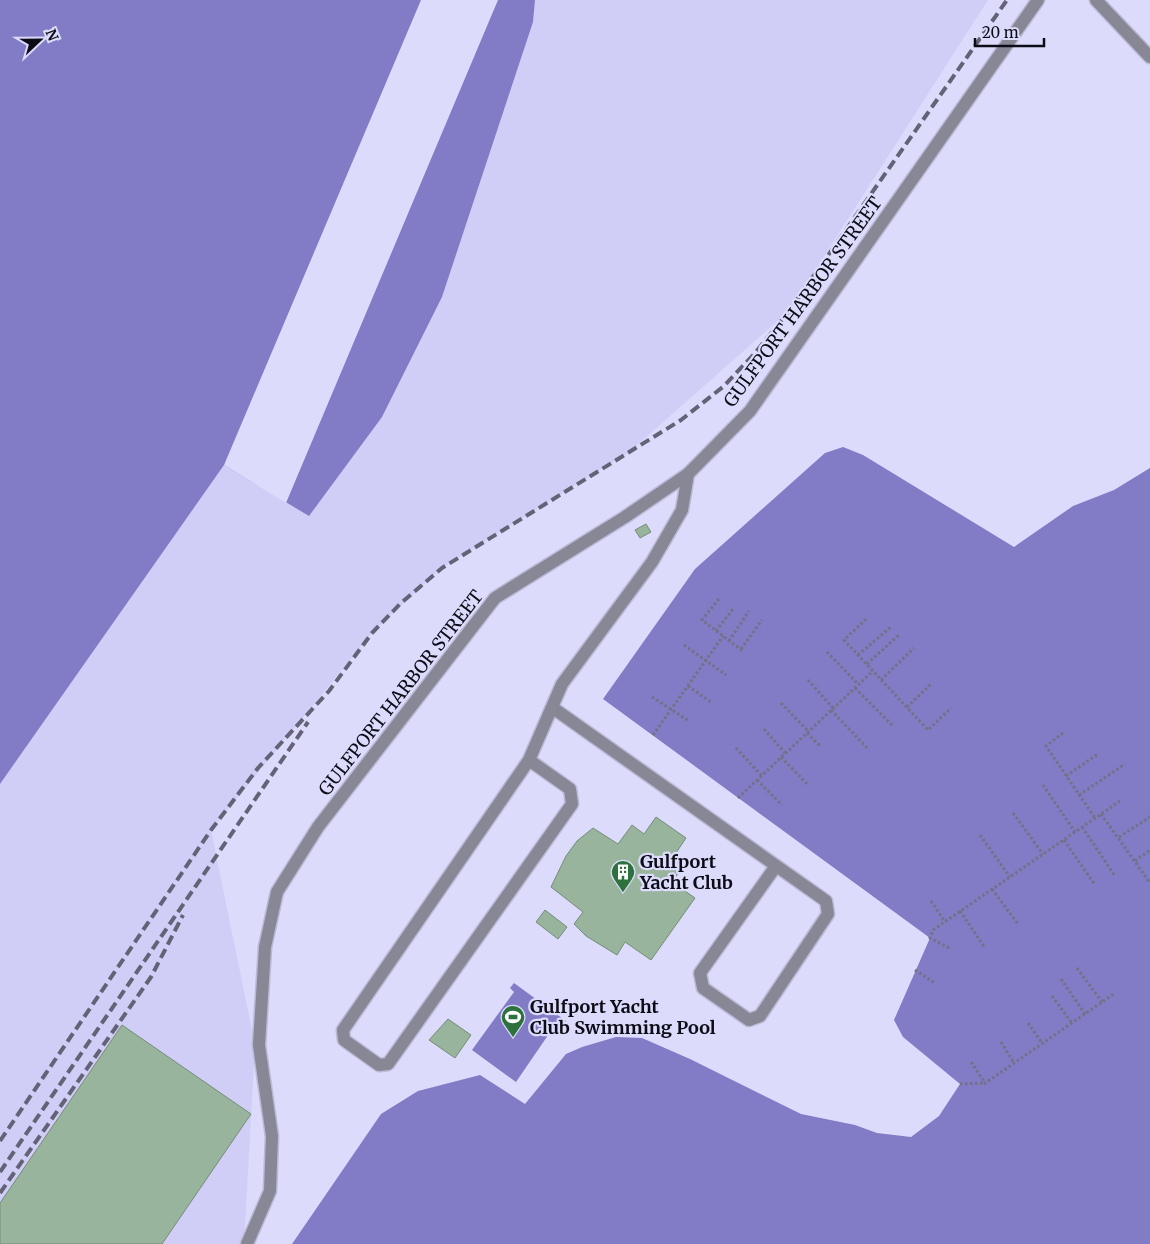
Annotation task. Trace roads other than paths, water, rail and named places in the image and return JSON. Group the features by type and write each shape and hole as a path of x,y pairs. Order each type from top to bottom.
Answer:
{"street":[{"name":"GULFPORT HARBOR STREET","path":"247,1244 270,1191 272,1136 260,1045 265,947 278,892 318,827 495,598 625,517 688,474 750,411 1038,0"},
{"path":"1096,0 1150,57"},
{"path":"529,760 570,789 572,804 388,1064 379,1065 344,1040 343,1030 529,760 562,684 652,562 682,510 688,474"},
{"path":"553,708 826,901 828,914 760,1016 749,1020 703,988 700,973 776,866"}],"railway":[{"path":"0,1141 211,830 258,768 329,691 372,633 400,604 442,568 681,420 724,386 755,353 789,311 1007,0"},
{"path":"0,1172 308,722"},
{"path":"0,1193 151,977 183,915"}],"place":[{"name":"Gulfport Yacht Club","path":"623,893"},
{"name":"Gulfport Yacht Club Swimming Pool","path":"513,1038"}]}
